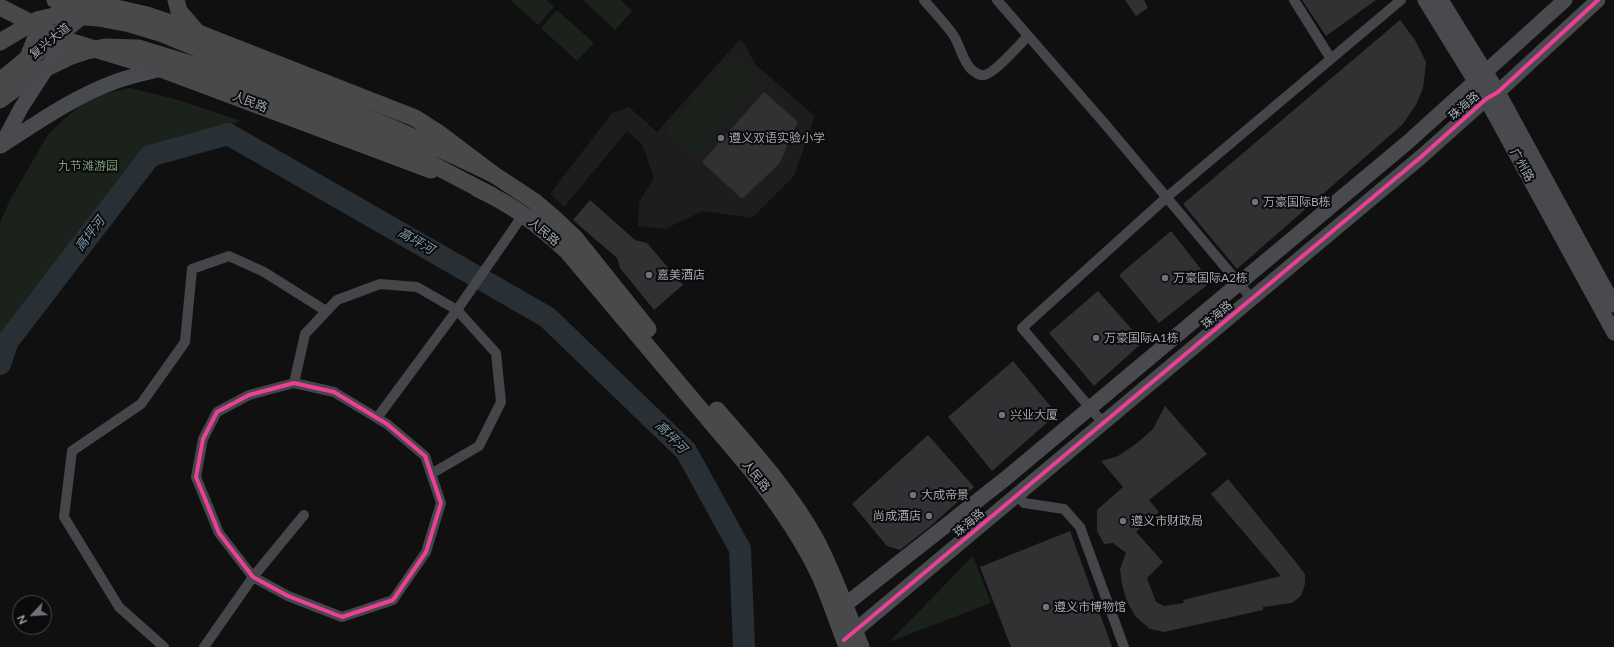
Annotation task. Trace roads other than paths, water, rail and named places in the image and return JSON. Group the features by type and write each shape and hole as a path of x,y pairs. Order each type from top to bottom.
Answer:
{"highway":[{"name":"复兴大道","path":"0,65 80,0"},
{"name":"复兴大道","path":"0,82 111,2"}],"main road":[{"path":"39,27 56,0"},
{"name":"人民路","path":"56,0 111,2 199,33 415,118 440,134 493,174 529,207 576,239 670,357 764,465 790,499 815,537 831,570 839,608 848,639 861,647"},
{"path":"176,0 179,11 199,33"},
{"path":"65,40 80,24 111,2"},
{"name":"人民路","path":"0,7 65,40 161,68 425,168 450,176 491,195 529,207"},
{"path":"0,42 37,20 58,15 98,18 130,24 160,33 385,125 493,174"},
{"path":"0,100 38,72 69,57 105,47 138,48 213,71 359,128 491,195"}],"street":[{"path":"924,0 954,36 970,69 977,74 984,75 992,71 1028,36"},
{"path":"997,0 1167,197 1252,299"},
{"path":"1294,0 1331,59"},
{"path":"1103,424 1022,328 1167,197 1401,0"},
{"name":"广州路","path":"1425,0 1492,95 1614,305"},
{"name":"广州路","path":"1441,0 1480,76"},
{"name":"珠海路","path":"839,608 1005,479 1408,142 1565,0"},
{"name":"珠海路","path":"848,639 1421,158 1598,0"},
{"path":"0,110 22,69 39,27"},
{"path":"0,147 21,108 65,40"},
{"path":"0,147 77,99 116,81 161,68"},
{"name":"广州路","path":"1492,95 1614,333"},
{"path":"376,418 457,310 529,207"},
{"path":"164,647 119,607 64,517 72,451 141,404 185,342 192,269 229,256 264,272 326,311"},
{"path":"294,383 305,334 336,300 380,284 417,287 457,310 496,353 501,402 478,446 431,474"},
{"path":"294,383 334,392 387,424 424,456 441,503 426,552 394,600 342,617 288,596 253,577 219,533 196,477 202,438 217,412 249,395 294,383"},
{"path":"1018,495 1024,503 1064,508 1080,527 1124,647"},
{"path":"204,647 253,577 304,515"}],"waterway":[{"name":"高坪河","path":"0,364 8,341 150,156 228,134 547,317 686,451 740,549 744,647"}],"place":[{"name":"遵义双语实验小学","path":"721,138"},
{"name":"万豪国际B栋","path":"1255,202"},
{"name":"嘉美酒店","path":"649,275"},
{"name":"万豪国际A2栋","path":"1165,278"},
{"name":"万豪国际A1栋","path":"1096,338"},
{"name":"兴业大厦","path":"1002,415"},
{"name":"大成帝景","path":"913,495"},
{"name":"尚成酒店","path":"929,516"},
{"name":"遵义市财政局","path":"1123,521"},
{"name":"遵义市博物馆","path":"1046,607"}],"park label":[{"name":"九节滩游园","path":"88,166"}]}
